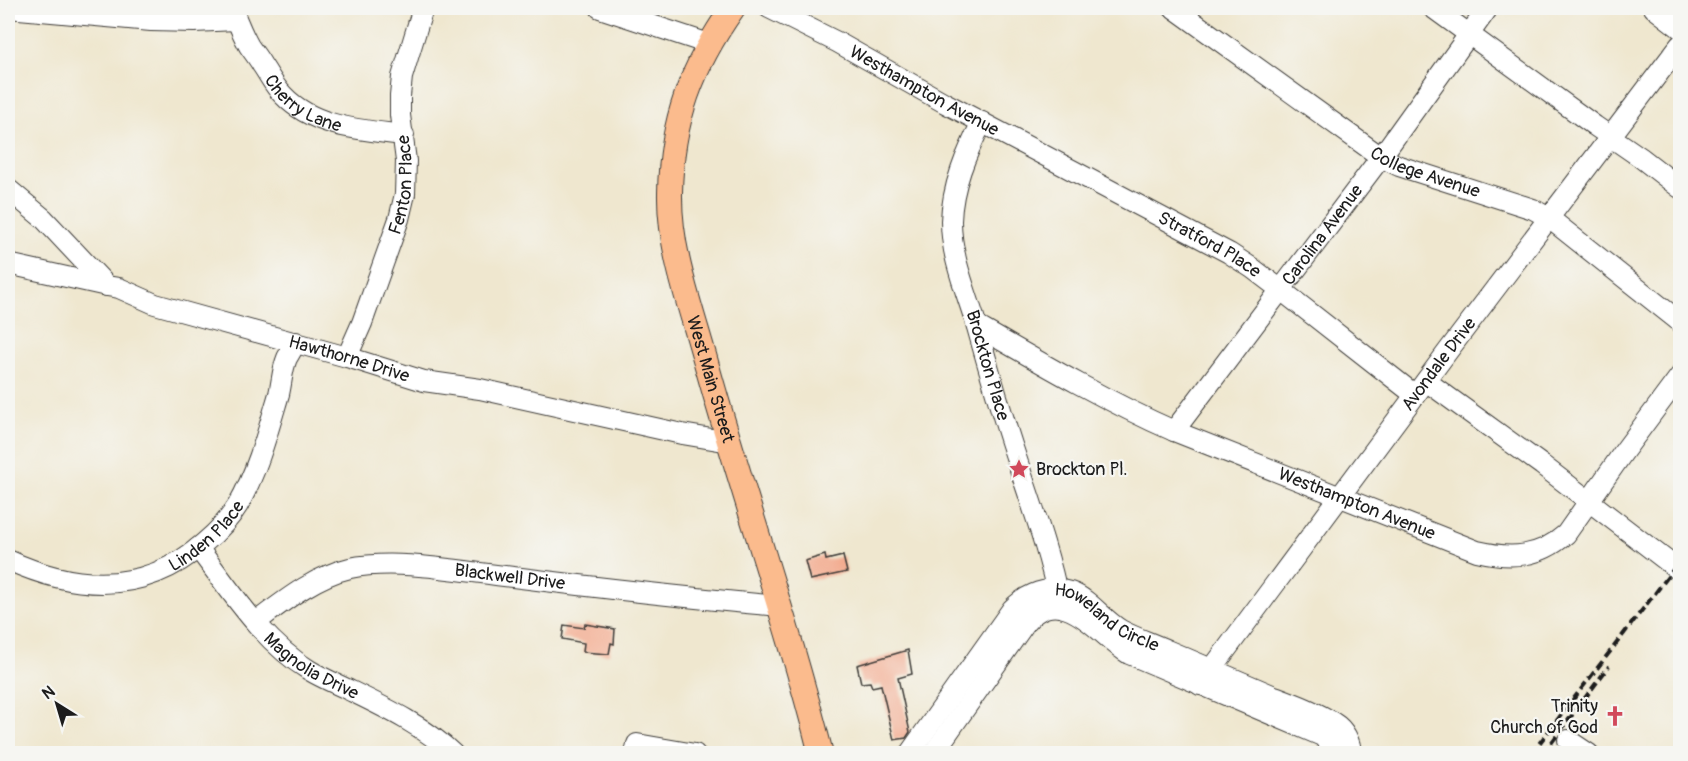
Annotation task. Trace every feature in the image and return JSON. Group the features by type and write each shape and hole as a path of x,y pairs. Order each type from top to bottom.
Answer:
{"main road":[{"name":"West Main Street","path":"733,8 709,44 699,64 681,114 671,166 672,225 676,254 821,753"}],"street":[{"name":"Cherry Lane","path":"8,8 151,21 194,22 234,14 249,45 271,80 283,96 292,103 310,115 330,123 404,135"},
{"name":"Fenton Place","path":"347,357 362,324 399,219 405,194 406,161 400,115 401,87 423,8"},
{"path":"600,8 709,44"},
{"name":"Westhampton Avenue","path":"770,8 1079,174"},
{"name":"College Avenue","path":"1174,8 1381,157 1399,166 1533,209 1549,218 1680,322"},
{"path":"1433,8 1680,188"},
{"name":"Carolina Avenue","path":"1174,431 1381,157 1488,8"},
{"path":"1654,8 1680,28"},
{"name":"Avondale Drive","path":"1206,678 1680,45"},
{"name":"Brockton Place","path":"982,122 959,175 951,220 952,238 995,393 1044,541 1058,598"},
{"name":"Stratford Place","path":"1079,174 1229,253 1252,268 1421,388 1542,465 1680,571"},
{"name":"Hawthorne Drive","path":"8,189 44,219 107,286 119,288 155,304 296,342 424,381 480,389 682,434 730,442"},
{"path":"8,264 107,286"},
{"name":"Westhampton Avenue","path":"977,326 1028,356 1174,431 1477,551 1495,555 1513,556 1544,549 1556,543 1566,534 1680,376"},
{"name":"Linden Place","path":"8,560 38,572 74,580 120,583 159,572 198,548 215,533 238,505 256,464 280,391 282,373 296,342"},
{"name":"Magnolia Drive","path":"198,548 256,622 289,657 311,671 426,731 453,753"},
{"name":"Blackwell Drive","path":"256,622 329,575 349,568 373,565 418,566 684,598 779,606"},
{"name":"Howeland Circle","path":"933,753 954,707 1012,609 1032,594 1058,598 1071,592 1082,598 1121,630 1206,678 1326,739 1332,753"},
{"name":"Howeland Circle","path":"1206,678 1302,707 1336,724 1348,740 1351,753"},
{"name":"Howeland Circle","path":"909,753 954,707"},
{"path":"1291,723 1302,707"},
{"path":"1568,740 1589,753"},
{"path":"634,753 637,744 694,753"}],"building":[{"path":"825,555 826,560 843,556 847,572 810,580 805,561"},
{"path":"585,624 615,629 614,644 611,643 609,654 583,652 584,643 562,639 564,625 584,628"},
{"path":"908,650 912,674 898,678 910,732 906,738 894,740 881,685 872,687 870,682 861,683 857,665"}],"railway":[{"path":"1531,754 1680,561"},
{"path":"1543,754 1609,666"}],"place":[{"name":"Brockton Pl.","path":"1019,469"},
{"name":"Trinity Church of God","path":"1615,716"}]}
